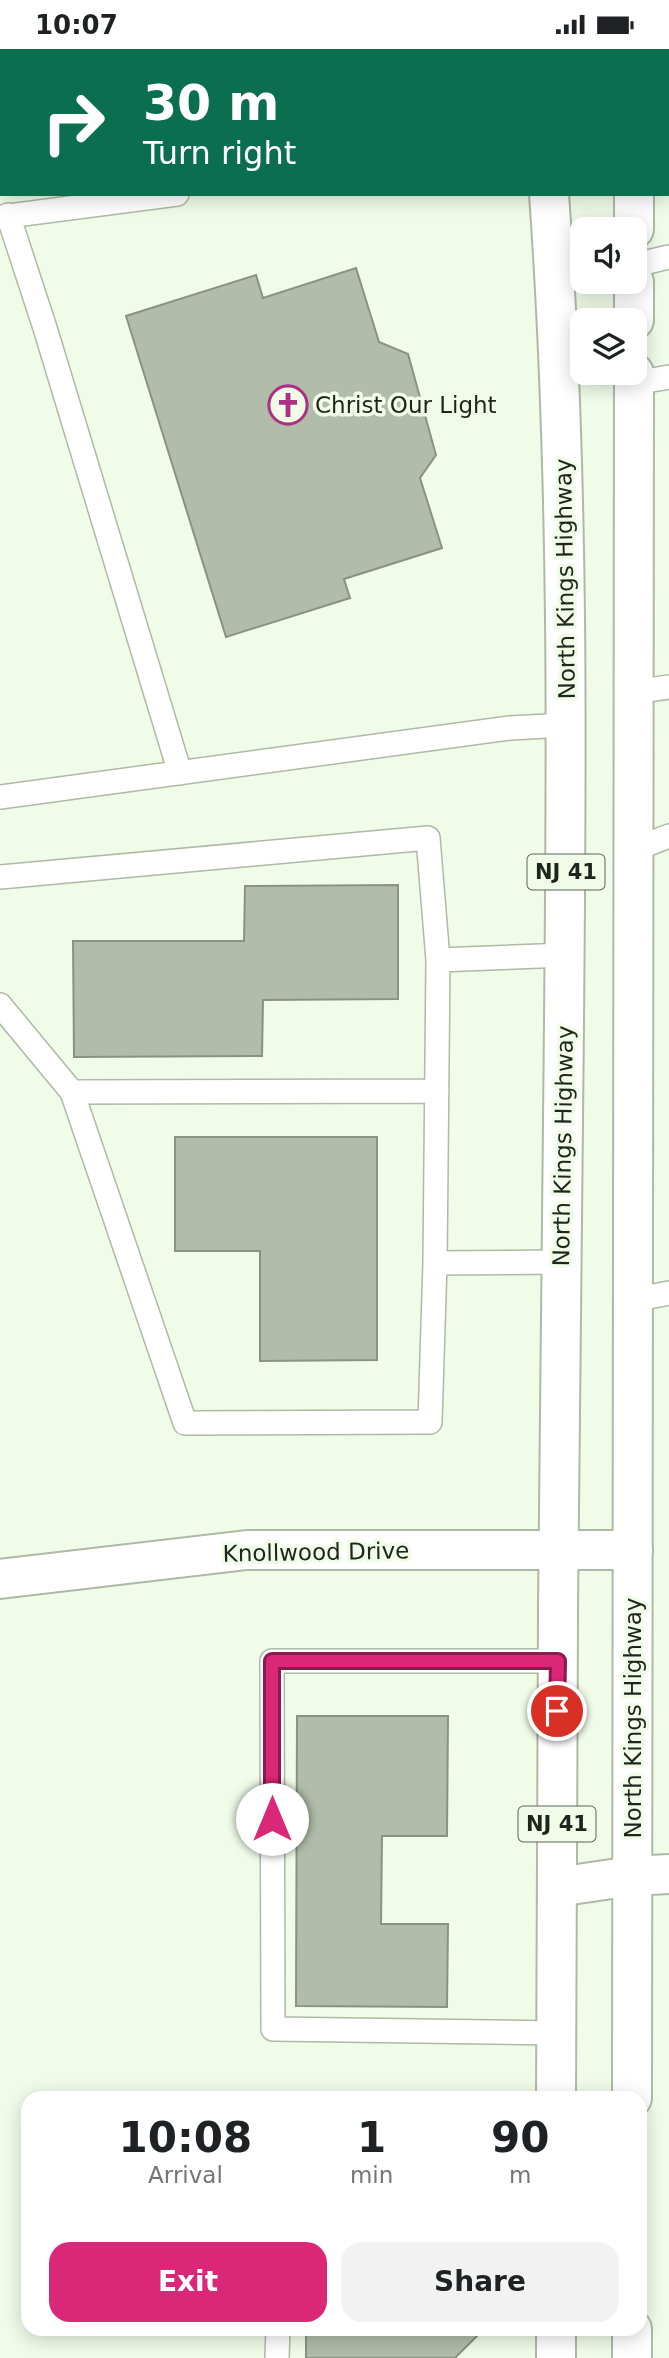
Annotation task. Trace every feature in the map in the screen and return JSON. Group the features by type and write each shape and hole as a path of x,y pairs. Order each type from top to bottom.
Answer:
{"main road":[{"name":"North Kings Highway","path":"549,196 569,275 562,418 567,725 558,1550 556,2091"},
{"path":"634,196 634,217"},
{"name":"North Kings Highway","path":"633,2091 651,1875 633,1550 651,1297 633,850 651,689 646,385"},
{"name":"Knollwood Drive","path":"0,1579 247,1550 633,1550"},
{"path":"557,1887 651,1875"},
{"path":"556,2336 556,2358"},
{"path":"632,2336 632,2358"}],"lane":[{"path":"161,196 4,216 45,328 180,773"},
{"path":"647,262 669,257"},
{"path":"0,797 510,728 567,725"},
{"path":"633,850 669,836"},
{"path":"0,877 428,838 438,960 435,1263 430,1422 185,1423 72,1091 0,1005"},
{"path":"438,960 565,955"},
{"path":"72,1091 437,1091"},
{"path":"435,1263 561,1262"},
{"path":"556,2033 273,2029 272,1661 558,1661"},
{"path":"277,2358 278,2336"}],"building":[{"name":"Christ Our Light","path":"356,268 379,342 408,354 436,455 420,478 442,548 344,579 350,598 226,637 126,316 256,275 263,298"},
{"path":"398,885 398,999 263,1000 262,1056 74,1057 73,941 244,941 245,886"},
{"path":"175,1137 377,1137 377,1360 260,1361 260,1251 175,1251"},
{"path":"297,1716 448,1716 447,1836 382,1836 381,1924 448,1924 447,2007 296,2006"},
{"path":"306,2336 477,2336 455,2358 306,2358"}],"place":[{"name":"Christ Our Light","path":"288,405"}],"route":[{"path":"272,1819 272,1661 558,1661 557,1711"}]}
